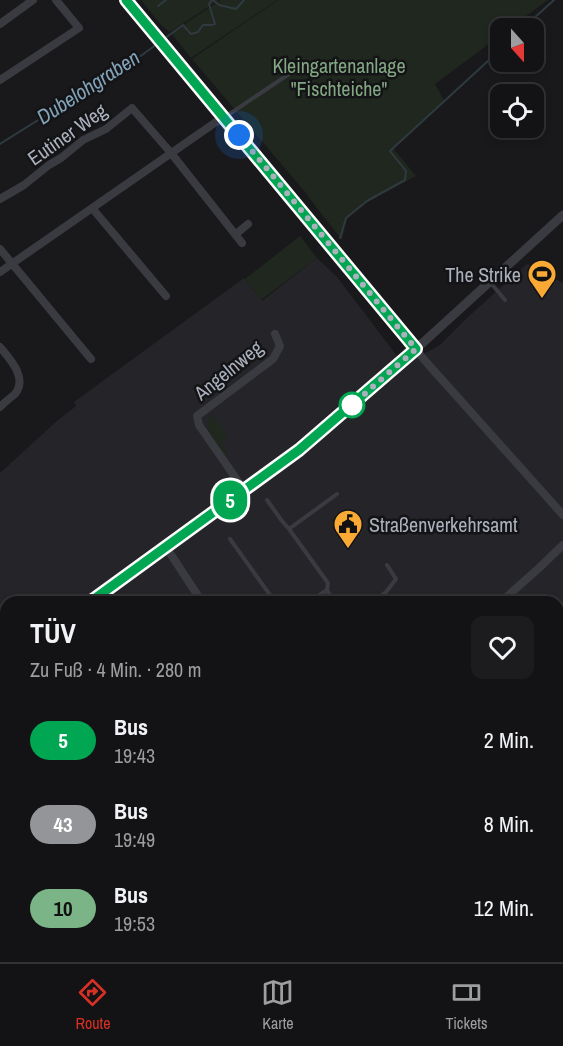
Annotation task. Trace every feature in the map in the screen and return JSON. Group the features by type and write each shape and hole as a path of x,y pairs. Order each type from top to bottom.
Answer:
{"street":[{"path":"1,22 33,0"},
{"path":"0,80 79,28 56,0"},
{"path":"126,0 416,349 563,515"},
{"name":"Eutiner Weg","path":"0,198 24,185 83,140 106,129 132,108 171,153"},
{"path":"0,272 225,118"},
{"path":"171,153 242,243"},
{"path":"92,208 165,296"},
{"path":"98,596 299,450 416,349 563,215"},
{"path":"236,234 248,224"},
{"path":"0,249 91,359"},
{"name":"Angelnweg","path":"244,490 199,425 197,416 273,359 280,346 275,334"},
{"path":"0,347 14,364 20,378 19,387 15,393 0,407"},
{"path":"508,596 563,545"},
{"path":"166,547 197,596"}],"lane":[{"path":"225,118 292,72"},
{"path":"490,282 505,300"},
{"path":"289,529 337,494"},
{"path":"267,500 328,583 327,590 330,596"},
{"path":"230,539 271,596"},
{"path":"381,596 396,579 387,565"},
{"path":"318,596 327,590"}],"shaded area":[{"path":"317,258 337,277 404,365 440,345 527,264 563,283 563,596 0,596 0,473 76,406 74,402 244,278 262,301"}],"green space":[{"path":"141,0 219,0 170,32 161,25"},
{"path":"221,0 277,0 191,58 171,33"},
{"name":"Kleingartenanlage \"Fischteiche\"","path":"278,0 548,0 524,18 490,18 490,43 435,84 445,102 393,148 416,176 367,202 347,219 342,240 307,193 192,59"},
{"path":"300,236 317,258 261,300 245,279"},
{"path":"211,413 228,436 220,443 227,452 226,457 211,437 208,426"}],"waterway":[{"path":"158,6 166,0"},
{"name":"Dubelohgraben","path":"0,144 142,55 183,25 191,34 198,32 203,25 215,24 209,4 212,0"},
{"name":"Dubelohgraben","path":"213,0 219,5 236,9 244,0"},
{"path":"534,18 554,0"},
{"path":"340,238 346,218 367,201 405,180 406,171 390,151 490,59"}],"bus line":[{"name":"5","path":"98,596 299,450 416,349 126,0"}],"place":[{"name":"The Strike","path":"542,300"},
{"name":"Straßenverkehrsamt","path":"348,550"}],"route":[{"path":"239,135 416,349 352,405"}]}
